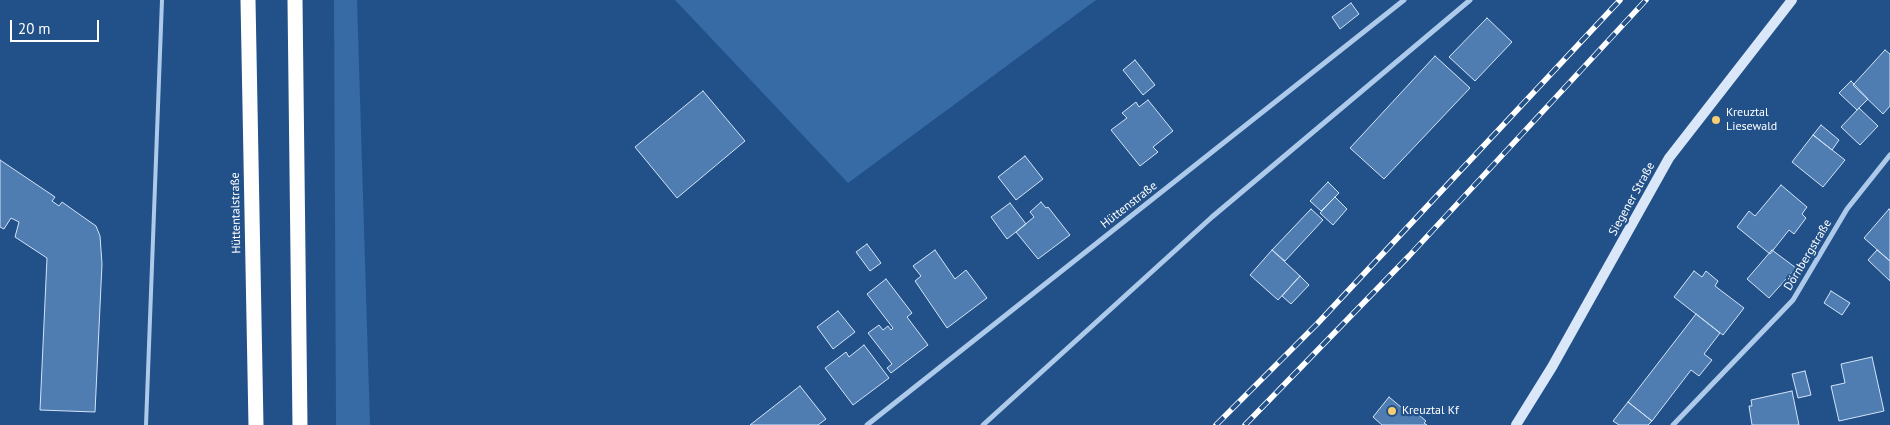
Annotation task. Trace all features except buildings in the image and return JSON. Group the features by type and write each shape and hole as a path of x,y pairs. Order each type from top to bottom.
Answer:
{"highway":[{"name":"Hüttentalstraße","path":"248,0 256,425"},
{"path":"295,0 300,425"}],"main road":[{"name":"Siegener Straße","path":"1516,425 1552,367 1669,158 1792,0"}],"street":[{"name":"Hüttenstraße","path":"867,425 1404,0"},
{"path":"983,425 1212,217 1470,0"},
{"name":"Dörnbergstraße","path":"1673,425 1793,300 1847,209 1890,155"}],"lane":[{"path":"146,425 162,0"}],"shaded area":[{"path":"334,0 357,0 370,425 336,425"},
{"path":"675,0 1096,0 848,183"}],"railway":[{"path":"1216,425 1317,324 1620,0"},
{"path":"1245,425 1409,256 1646,0"}],"place":[{"name":"Kreuztal Liesewald","path":"1716,120"},
{"name":"Kreuztal Kf","path":"1392,411"}]}
